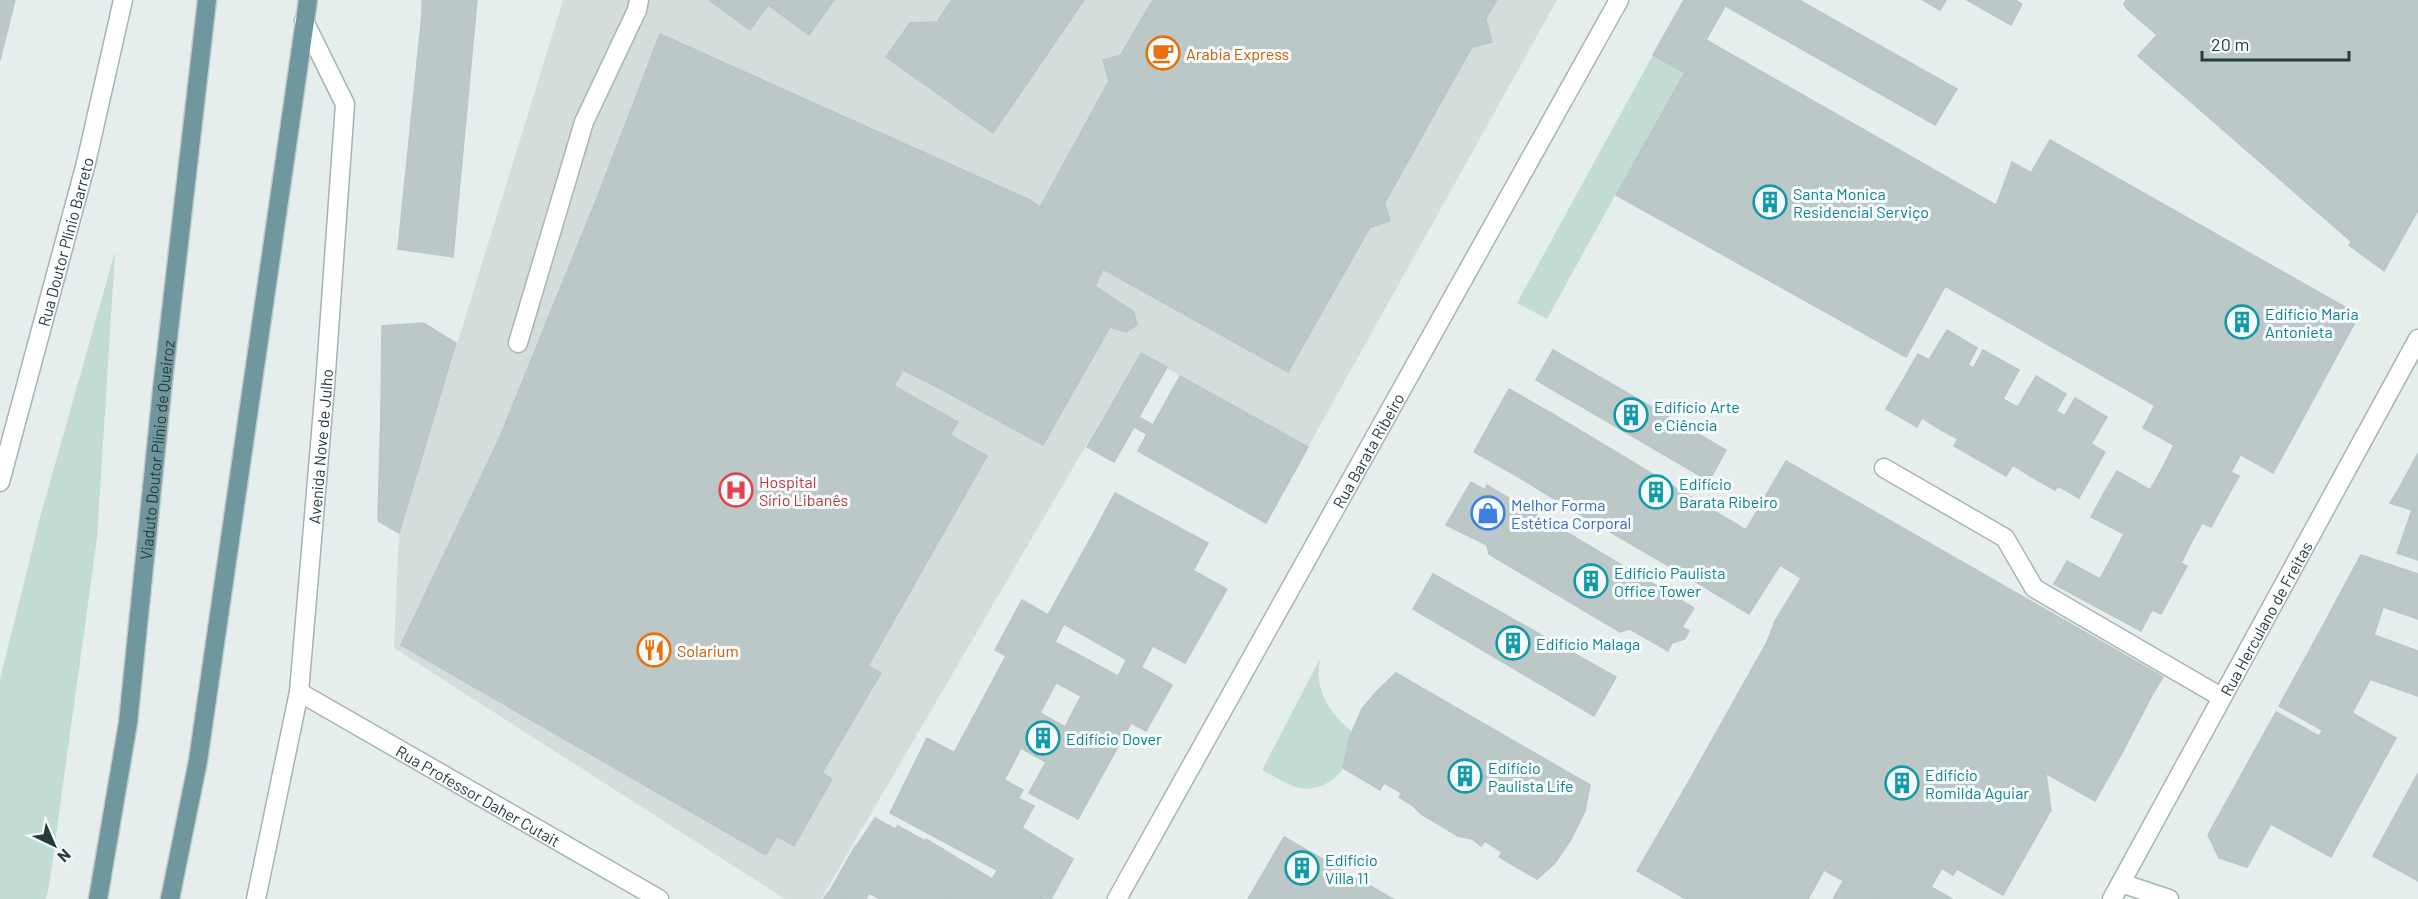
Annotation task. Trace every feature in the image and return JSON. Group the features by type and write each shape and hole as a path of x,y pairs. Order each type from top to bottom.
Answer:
{"main road":[{"name":"Viaduto Doutor Plínio de Queiroz","path":"98,899 128,723 162,390 207,0"},
{"path":"170,899 198,760 308,0"}],"street":[{"name":"Rua Doutor Plínio Barreto","path":"0,482 86,163 123,0"},
{"path":"518,343 584,122 637,10 639,0"},
{"name":"Rua Barata Ribeiro","path":"1117,899 1619,0"},
{"name":"Avenida Nove de Julho","path":"256,899 299,692 324,398 345,104 304,21"},
{"name":"Rua Herculano de Freitas","path":"2117,891 2418,339"},
{"path":"1884,468 2006,538 2034,588 2221,697"},
{"name":"Rua Professor Daher Cutait","path":"299,692 659,899"},
{"path":"2117,891 2169,899"}],"shaded area":[{"name":"Hospital Sírio Libanês","path":"563,0 1557,0 1308,447 1140,353 821,899 785,899 394,648 399,533"}],"green space":[{"path":"1653,55 1683,72 1547,319 1517,303"},
{"path":"115,252 97,538 49,886 46,899 0,899 0,680 41,514"},
{"path":"1321,657 1319,678 1324,698 1336,716 1352,731 1342,770 1329,782 1309,789 1286,783 1262,770"}],"building":[{"path":"0,0 15,0 0,60"},
{"path":"422,0 477,0 453,257 398,249"},
{"path":"709,0 834,0 809,35 768,5 750,30"},
{"path":"952,0 1084,0 993,133 886,57 910,23 937,22"},
{"path":"1153,0 1194,0 1179,26 1195,34 1120,56"},
{"path":"1194,0 1481,0 1492,42 1390,69 1395,86 1373,124 1362,126 1390,221 1308,247 1274,123 1250,107 1127,143 1103,60 1195,34 1179,26"},
{"path":"1481,0 1497,0 1486,18"},
{"path":"1684,0 1799,0 1957,89 1935,125 1724,5 1706,40 1996,205 1983,242 1653,55"},
{"path":"1923,0 1946,0 1940,10"},
{"path":"1967,0 2015,0 2022,4 2011,25"},
{"path":"2126,0 2175,0 2387,187 2352,242 2138,56 2157,35 2127,9 2124,4"},
{"path":"2175,0 2237,0 2418,162 2418,210 2384,271 2349,245 2387,187"},
{"path":"2237,0 2257,0 2251,12"},
{"path":"2257,0 2268,0 2315,26 2298,55 2251,12"},
{"path":"2268,0 2331,0 2315,26"},
{"path":"2331,0 2418,0 2418,162 2298,55"},
{"path":"2357,0 2418,0 2418,91 2333,44"},
{"path":"660,34 1030,200 1040,207 937,387 903,370 894,386 958,422 950,435 987,456 868,666 881,673 822,773 832,779 794,846 777,836 766,855 401,645 499,439 597,198"},
{"path":"1472,47 1385,202 1362,126 1373,124 1395,86 1390,69"},
{"path":"1684,73 1973,236 1906,357 1616,195 1630,170 1652,183 1656,176 1726,215 1722,223 1778,254 1782,246 1853,286 1849,293 1873,307 1913,235 1889,221 1884,228 1814,188 1816,186 1761,154 1759,157 1690,119 1694,112 1670,98"},
{"path":"1109,81 1127,143 1250,107 1274,123 1308,247 1370,227 1288,372 1103,269 1095,286 1134,312 1137,325 1126,332 1110,327 1043,445 937,387"},
{"name":"Santa Monica Residencial Serviço","path":"1670,98 1694,112 1690,119 1759,157 1761,154 1816,186 1814,188 1884,228 1889,221 1913,235 1873,307 1849,293 1853,286 1782,246 1778,254 1722,223 1726,215 1656,176 1652,183 1630,170"},
{"path":"2050,140 2359,315 2341,348 2031,173"},
{"path":"2012,162 2150,240 2108,313 1983,242"},
{"path":"1973,236 2301,422 2273,473 1945,286"},
{"name":"Edifício Maria Antonieta","path":"2150,240 2203,270 2189,295 2230,318 2244,293 2303,326 2293,346 2287,344 2262,400 2202,366 2218,338 2177,316 2162,343 2108,313"},
{"path":"2203,270 2244,293 2230,318 2189,295"},
{"path":"2177,316 2218,338 2202,366 2162,343"},
{"path":"423,323 456,343 436,410 381,410 382,326"},
{"path":"2303,326 2341,348 2301,422 2262,400 2287,344 2293,346"},
{"path":"1947,330 1977,348 1968,365 1974,368 1941,430 1922,418 1917,427 1886,409 1918,354 1929,360"},
{"name":"Edifício Arte e Ciência","path":"1553,350 1726,450 1709,481 1536,380"},
{"path":"1983,350 2019,370 2003,399 2012,404 1982,462 1954,446 1958,439 1941,430"},
{"path":"1141,353 1167,367 1139,417 1153,425 1180,376 1308,447 1266,523 1138,451 1147,434 1134,427 1114,462 1087,447"},
{"path":"2036,376 2066,394 2056,411 2065,416 2030,476 2013,465 2006,476 1982,462 2012,404 2018,407"},
{"path":"1509,389 1551,413 1543,426 1536,422 1514,459 1522,464 1515,475 1474,452"},
{"path":"2075,398 2107,417 2091,444 2105,452 2079,498 2058,486 2055,490 2030,476"},
{"path":"2155,405 2241,454 2231,472 2239,476 2224,503 2163,467 2174,445 2143,428"},
{"path":"381,410 436,410 399,533 378,521"},
{"name":"Edifício Barata Ribeiro","path":"1551,413 1731,521 1725,531 1735,537 1711,574 1703,569 1696,582 1636,547 1658,508 1596,472 1574,511 1515,475 1522,464 1514,459 1536,422 1543,426"},
{"path":"2418,453 2418,497 2398,490"},
{"path":"1786,461 2163,677 2151,697 1807,498 1780,547 2123,751 2095,801 1775,621 1808,567 1746,530"},
{"path":"2163,467 2224,503 2211,527 2202,523 2191,543 2104,493 2117,471 2150,490"},
{"path":"1596,472 1658,508 1636,547 1574,511"},
{"name":"Edifício Paulista Office Tower","path":"1471,482 1485,490 1487,485 1694,608 1682,627 1689,631 1685,639 1672,643 1668,651 1630,629 1620,632 1489,554 1487,545 1446,525"},
{"path":"2398,490 2418,497 2418,560 2397,553 2412,510 2390,503"},
{"path":"1115,493 1208,543 1180,595 1087,545"},
{"path":"2104,493 2191,543 2181,563 2187,566 2174,590 2113,555 2124,534 2091,517"},
{"path":"1807,498 2072,651 2042,703 1780,547"},
{"path":"1731,521 1808,567 1801,578 1780,565 1749,614 1696,582 1703,569 1711,574 1722,556 1724,557 1735,537 1725,531"},
{"path":"1087,545 1180,595 1141,668 1048,615"},
{"path":"2113,555 2174,590 2161,614 2152,610 2141,631 2054,584 2067,561 2100,579"},
{"path":"2361,555 2418,574 2418,619 2383,607 2374,635 2418,651 2418,696 2306,657"},
{"path":"1194,571 1227,589 1185,663 1153,646"},
{"name":"Edifício Malaga","path":"1433,574 1616,677 1594,716 1413,609"},
{"path":"1022,600 1064,624 1055,642 1118,676 1127,659 1172,685 1146,731 995,650"},
{"path":"1775,621 2046,774 2051,810 2007,785 2008,782 1987,769 1983,775 1951,756 1947,764 1901,737 1899,727 1866,708 1868,705 1847,692 1845,697 1800,671 1751,758 1798,784 1796,787 1815,798 1819,793 1852,812 1857,803 1909,833 1905,842 1935,859 1933,863 1942,868 1931,887 1843,837 1824,870 1684,790 1767,642"},
{"path":"2072,651 2110,674 2081,726 2042,703"},
{"name":"Edifício Dover","path":"1006,656 1056,683 1040,713 1065,727 1081,696 1131,723 1078,819 1029,793 1046,762 1021,748 1005,779 954,753"},
{"path":"2306,657 2353,674 2322,730 2279,706"},
{"name":"Edifício Romilda Aguiar","path":"1800,671 1845,697 1847,692 1868,705 1866,708 1899,727 1901,737 1947,764 1951,756 1983,775 1987,769 2008,782 2007,785 2051,810 2003,895 1957,869 1953,875 1933,863 1935,859 1905,842 1909,833 1857,803 1852,812 1819,793 1815,798 1796,787 1798,784 1751,758"},
{"name":"Edifício Paulista Life","path":"1396,673 1590,785 1585,811 1570,841 1554,864 1537,879 1499,857 1502,852 1485,841 1481,846 1472,839 1458,836 1421,814 1399,797 1402,793 1384,783 1380,790 1343,768 1349,739 1362,709"},
{"path":"2110,674 2151,697 2123,751 2081,726"},
{"path":"2353,674 2370,680 2352,713 2396,738 2331,857 2271,824"},
{"path":"2276,712 2319,736 2247,867 2219,858 2208,835"},
{"path":"927,738 1023,790 1018,798 1034,806 1022,828 1073,859 1051,899 890,813"},
{"path":"2418,773 2418,881 2373,856"},
{"path":"1684,790 1824,870 1808,899 1686,899 1637,871"},
{"path":"875,818 895,829 898,826 925,841 926,839 992,879 997,871 1047,899 953,899 857,845"},
{"name":"Edifício Villa 11","path":"1284,837 1393,899 1248,899"},
{"path":"1843,837 1952,899 1876,899 1824,870"},
{"path":"856,845 953,899 880,899 869,893 866,899 849,899 831,889"},
{"path":"1843,881 1876,899 1833,899"},
{"path":"831,889 849,899 823,899"}],"place":[{"name":"Arabia Express","path":"1163,53"},
{"name":"Santa Monica Residencial Serviço","path":"1770,202"},
{"name":"Edifício Maria Antonieta","path":"2242,322"},
{"name":"Edifício Arte e Ciência","path":"1631,415"},
{"name":"Hospital Sírio Libanês","path":"736,490"},
{"name":"Edifício Barata Ribeiro","path":"1656,492"},
{"name":"Melhor Forma Estética Corporal","path":"1488,513"},
{"name":"Edifício Paulista Office Tower","path":"1591,581"},
{"name":"Edifício Malaga","path":"1513,643"},
{"name":"Solarium","path":"654,650"},
{"name":"Edifício Dover","path":"1043,738"},
{"name":"Edifício Paulista Life","path":"1465,776"},
{"name":"Edifício Romilda Aguiar","path":"1902,783"},
{"name":"Edifício Villa 11","path":"1302,868"}]}
